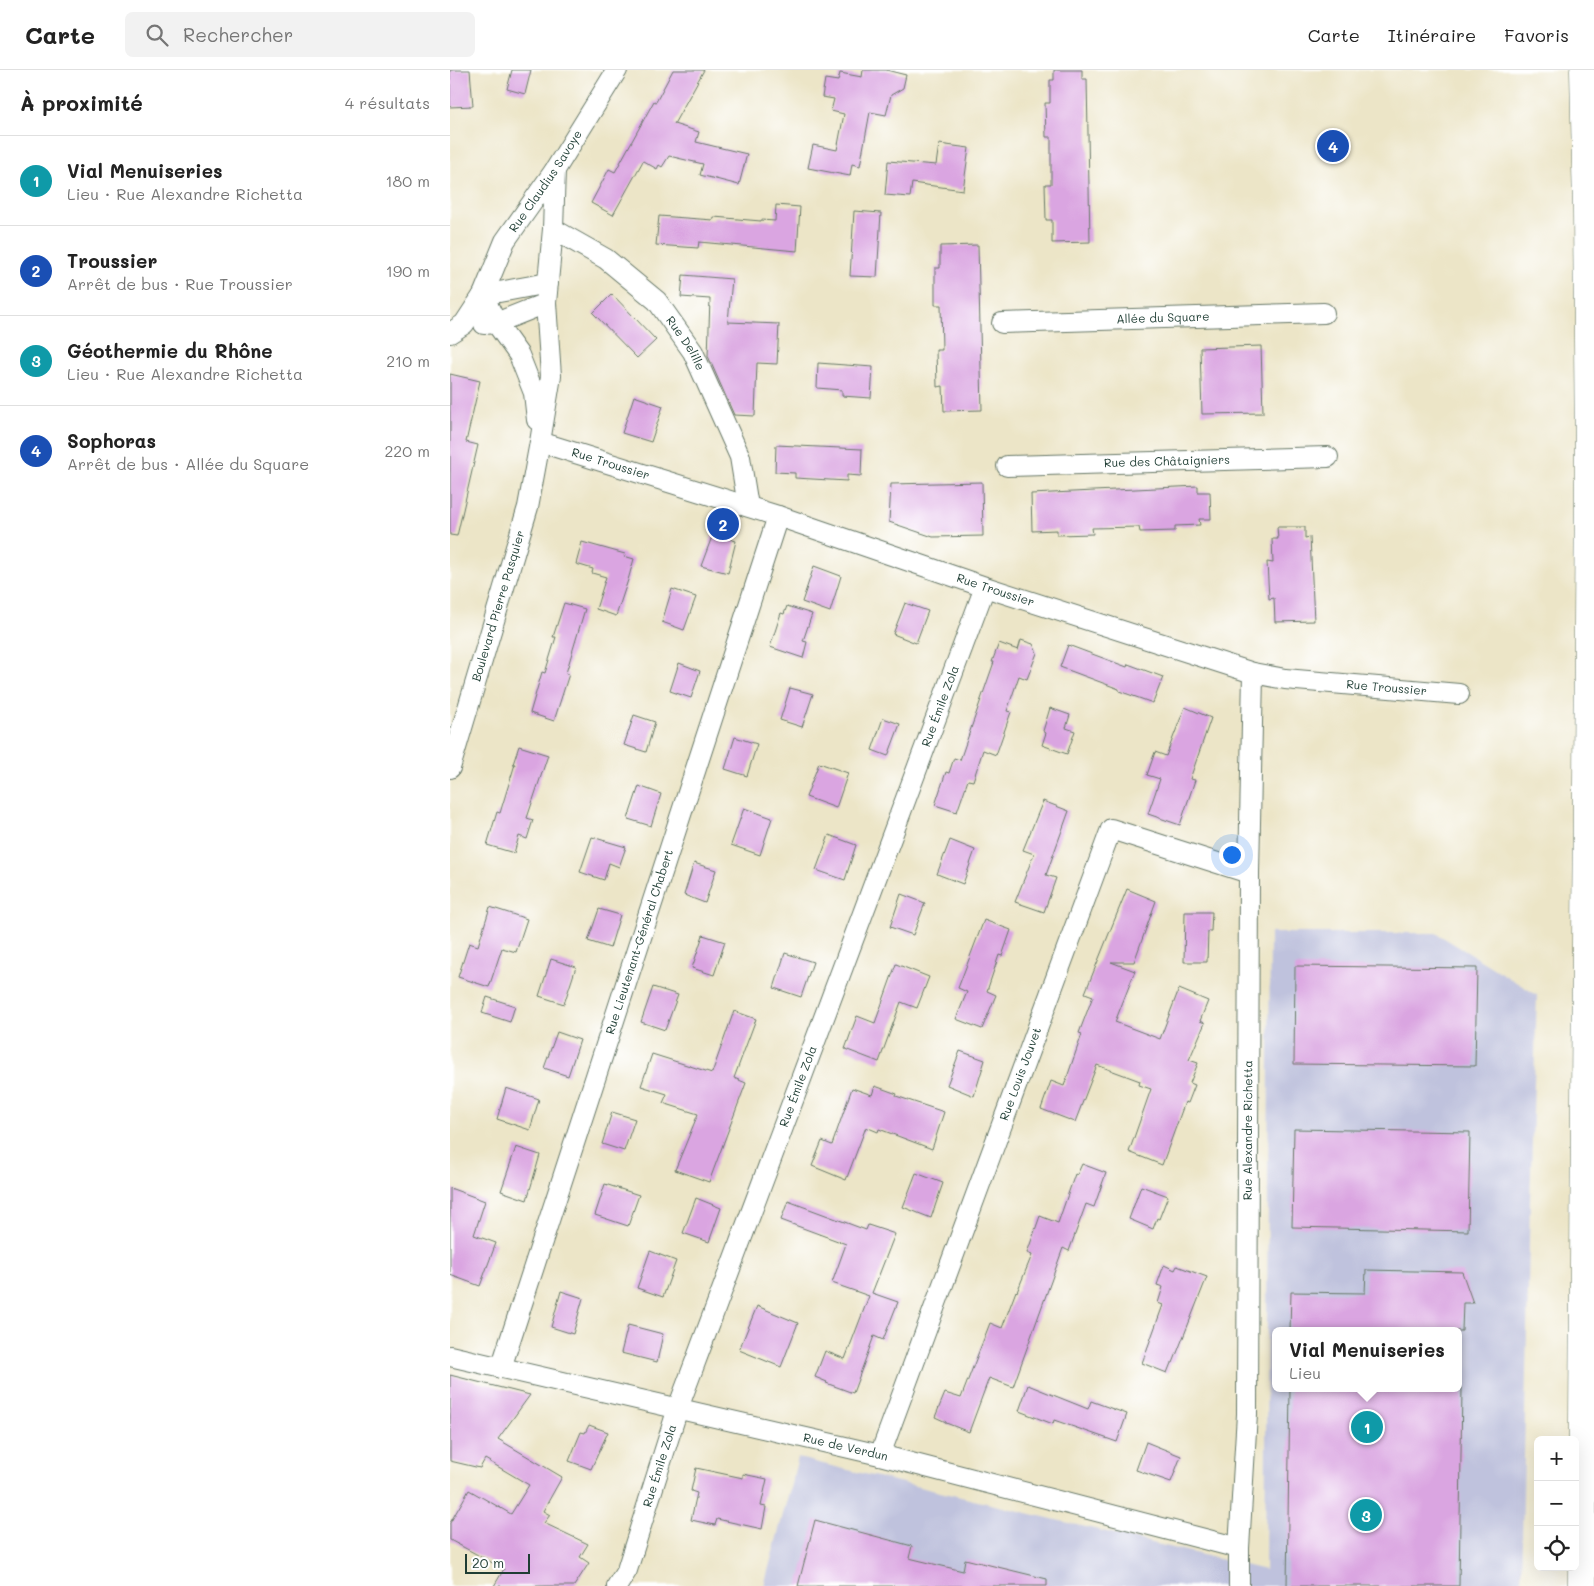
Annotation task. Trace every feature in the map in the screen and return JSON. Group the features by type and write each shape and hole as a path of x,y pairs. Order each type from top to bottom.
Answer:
{"highway":[{"path":"1582,1586 1589,477 1584,70"}],"street":[{"name":"Rue Claudius Savoye","path":"457,329 483,295 505,240 555,170 617,70"},
{"name":"Boulevard Pierre Pasquier","path":"450,768 528,508 540,442 551,376 546,303 553,229 555,170"},
{"name":"Rue Delille","path":"553,229 606,259 657,301 693,352 740,457 748,506"},
{"path":"483,295 548,282"},
{"name":"Boulevard Pierre Pasquier","path":"483,295 496,323 519,355 534,393 540,442"},
{"name":"Rue Claudius Savoye","path":"457,329 496,323 546,303"},
{"name":"Allée du Square","path":"1002,323 1324,312"},
{"name":"Rue Troussier","path":"540,442 748,506 985,587 1253,673 1285,679 1460,694"},
{"name":"Rue des Châtaigniers","path":"1007,466 1328,457"},
{"name":"Rue Lieutenant-Général Chabert","path":"501,1368 778,516"},
{"name":"Rue Émile Zola","path":"617,1586 627,1570 678,1408 985,587"},
{"name":"Rue Alexandre Richetta","path":"1239,1586 1239,1548 1247,1414 1249,873 1253,673"},
{"name":"Rue Louis Jouvet","path":"880,1455 1111,829 1249,873"},
{"name":"Rue de Verdun","path":"450,1356 880,1455 1239,1548"}],"shaded area":[{"path":"1270,933 1436,933 1537,995 1521,1586 764,1586 798,1458 1265,1570"}],"building":[{"path":"450,70 470,70 473,106 450,107"},
{"path":"512,70 531,70 525,94 507,89"},
{"path":"673,70 704,70 674,124 699,132 696,142 747,154 739,185 700,175 703,164 669,156 662,167 659,165 657,169 643,161 613,215 591,203 609,169 615,172"},
{"path":"863,70 886,70 906,75 903,88 891,95 886,115 870,112 860,166 852,164 850,176 808,168 813,145 837,150 844,114 831,111 834,99 822,97 825,79 838,81 840,73 862,77"},
{"path":"1054,70 1082,70 1082,79 1087,79 1090,242 1052,243 1052,220 1046,220 1045,184 1051,184 1051,137 1046,137 1045,103 1050,103 1050,80 1054,80"},
{"path":"939,144 969,148 963,190 912,183 910,197 885,195 888,161 936,165"},
{"path":"776,205 800,207 797,251 699,242 698,248 656,245 659,216 713,220 714,217 775,221"},
{"path":"854,211 881,213 877,277 850,276"},
{"path":"978,245 982,410 944,411 943,386 937,387 936,350 942,350 941,305 935,305 935,268 940,268 940,246"},
{"path":"683,275 732,279 728,322 779,324 777,364 757,363 755,416 734,415 708,356 710,299 681,297"},
{"path":"612,294 656,340 637,358 593,313"},
{"path":"1261,346 1263,413 1202,414 1200,348"},
{"path":"818,363 873,367 871,398 842,396 842,390 817,388"},
{"path":"450,374 480,381 466,442 478,445 457,536 450,535"},
{"path":"634,396 663,406 651,442 622,433"},
{"path":"776,445 862,449 861,476 847,475 847,481 795,478 795,473 775,472"},
{"path":"982,482 983,536 933,537 889,522 891,484"},
{"path":"1198,486 1198,492 1210,492 1211,519 1199,519 1200,525 1175,526 1175,531 1140,532 1139,527 1092,528 1093,534 1057,535 1057,530 1032,531 1031,494"},
{"path":"1277,527 1305,527 1305,538 1310,537 1314,621 1275,622 1274,598 1269,599 1267,562 1273,563 1272,539 1278,539"},
{"path":"713,534 736,541 728,573 701,566"},
{"path":"582,542 625,554 624,556 634,559 616,616 596,609 606,577 592,573 593,569 576,564"},
{"path":"814,566 841,576 830,612 802,602"},
{"path":"672,589 696,597 684,630 662,622"},
{"path":"564,603 585,609 566,673 569,674 554,721 530,713 542,672 545,673 556,637 553,637"},
{"path":"905,603 928,611 916,643 893,634"},
{"path":"787,606 812,614 803,641 807,642 803,658 770,647 781,613 784,614"},
{"path":"1021,640 1033,644 1037,653 1027,679 1019,676 1007,711 1011,712 996,755 983,750 973,781 968,780 957,812 935,805 946,772 949,773 954,758 960,760 999,643 1018,650"},
{"path":"1068,645 1127,667 1128,664 1163,677 1153,703 1060,667"},
{"path":"679,663 700,671 691,698 670,691"},
{"path":"790,688 813,694 802,727 780,720"},
{"path":"1185,707 1211,718 1190,779 1195,780 1180,825 1148,814 1160,779 1147,775 1155,752 1166,756"},
{"path":"1050,708 1070,715 1066,728 1075,731 1067,754 1042,745 1046,733 1043,731"},
{"path":"634,715 655,722 646,752 624,745"},
{"path":"883,718 900,724 888,756 872,750"},
{"path":"735,737 757,744 747,776 725,769"},
{"path":"519,746 548,755 527,818 533,820 527,839 519,836 514,853 487,845 497,812 500,813"},
{"path":"819,763 848,773 836,808 806,797"},
{"path":"639,786 661,794 651,826 628,819"},
{"path":"1043,801 1069,811 1046,875 1056,878 1044,912 1015,902 1034,854 1023,850"},
{"path":"744,808 772,818 760,855 731,845"},
{"path":"829,835 856,845 845,880 816,870"},
{"path":"592,837 626,847 619,867 609,863 604,880 580,872"},
{"path":"950,840 975,850 963,884 937,874"},
{"path":"694,863 716,870 705,903 684,895"},
{"path":"1127,889 1156,901 1134,962 1111,962 1135,971 1115,1022 1160,1039 1179,989 1208,1001 1200,1021 1205,1023 1189,1060 1198,1063 1190,1083 1195,1085 1188,1103 1185,1102 1162,1165 1129,1152 1151,1089 1139,1085 1140,1081 1097,1065 1075,1122 1041,1109 1051,1081 1064,1086 1082,1034 1079,1033 1093,996 1085,993"},
{"path":"901,894 925,903 913,935 890,927"},
{"path":"490,907 527,919 516,952 502,948 489,987 458,977 469,943 478,946"},
{"path":"599,909 620,915 610,948 588,941"},
{"path":"1185,912 1212,912 1211,931 1208,931 1207,962 1184,962"},
{"path":"984,920 1011,930 1002,956 999,955 987,991 996,995 982,1029 956,1019 967,992 958,988"},
{"path":"703,935 725,942 714,975 692,968"},
{"path":"785,953 813,962 801,997 774,988"},
{"path":"551,959 576,967 564,1004 539,996"},
{"path":"896,964 929,977 917,1008 901,1002 879,1062 845,1049 857,1016 875,1023"},
{"path":"1295,966 1477,968 1475,1066 1294,1064"},
{"path":"653,987 678,995 665,1030 641,1022"},
{"path":"487,997 515,1006 510,1022 482,1013"},
{"path":"734,1011 756,1019 734,1078 746,1083 709,1182 675,1170 698,1114 663,1103 667,1094 641,1086 652,1054 712,1073"},
{"path":"557,1032 580,1040 568,1076 544,1068"},
{"path":"960,1051 985,1060 974,1096 947,1085"},
{"path":"875,1086 897,1094 896,1096 944,1112 932,1149 879,1129 878,1132 866,1127 846,1180 812,1166 822,1141 832,1145 852,1088 872,1095"},
{"path":"506,1088 539,1099 530,1130 497,1119"},
{"path":"612,1112 635,1119 624,1151 602,1144"},
{"path":"1294,1129 1470,1132 1468,1231 1292,1227"},
{"path":"516,1147 540,1155 527,1200 501,1191"},
{"path":"1082,1164 1106,1173 1094,1207 1086,1204 1069,1251 1063,1248 1013,1387 989,1378 969,1432 935,1417 945,1393 961,1398 990,1323 1002,1328 1032,1255 1027,1253 1040,1216 1058,1223 1075,1174 1077,1175"},
{"path":"916,1173 943,1183 931,1218 903,1207"},
{"path":"605,1184 639,1195 628,1226 595,1215"},
{"path":"1141,1186 1168,1196 1153,1229 1129,1219"},
{"path":"450,1188 485,1201 474,1235 496,1243 480,1286 450,1275"},
{"path":"696,1198 721,1208 709,1242 683,1233"},
{"path":"788,1201 866,1230 868,1225 895,1234 872,1293 898,1302 883,1340 874,1336 853,1393 815,1377 825,1351 845,1359 869,1296 832,1283 846,1244 781,1220"},
{"path":"650,1251 676,1261 663,1297 637,1288"},
{"path":"1164,1265 1175,1270 1177,1266 1207,1277 1173,1363 1171,1363 1167,1373 1142,1363 1163,1305 1158,1303 1163,1287 1157,1285"},
{"path":"1366,1270 1462,1272 1473,1303 1463,1303 1462,1331 1462,1327 1290,1327 1291,1292 1365,1293"},
{"path":"561,1291 583,1298 573,1334 551,1327"},
{"path":"757,1306 798,1323 781,1367 739,1350"},
{"path":"628,1325 663,1334 657,1362 621,1353"},
{"path":"450,1375 530,1395 498,1439 562,1477 543,1511 550,1515 544,1523 588,1544 580,1557 589,1563 574,1586 494,1586 504,1569 450,1540 450,1523 469,1490 511,1514 529,1485 485,1459 480,1468 450,1461"},
{"path":"1028,1385 1088,1409 1091,1401 1127,1414 1117,1442 1054,1420 1053,1424 1019,1411"},
{"path":"1290,1392 1462,1392 1459,1586 1287,1586"},
{"path":"589,1425 608,1432 591,1469 569,1461 581,1432 585,1433"},
{"path":"1146,1442 1181,1456 1171,1482 1136,1470"},
{"path":"696,1468 743,1478 743,1474 767,1479 761,1506 766,1507 762,1529 717,1519 715,1525 691,1520 697,1493 691,1491"},
{"path":"815,1520 912,1546 909,1558 963,1571 965,1559 1047,1579 1047,1586 798,1586"}],"place":[{"name":"Sophoras","path":"1333,146"},
{"name":"Troussier","path":"723,524"},
{"name":"Vial Menuiseries","path":"1367,1427"},
{"name":"Géothermie du Rhône","path":"1366,1515"}]}
